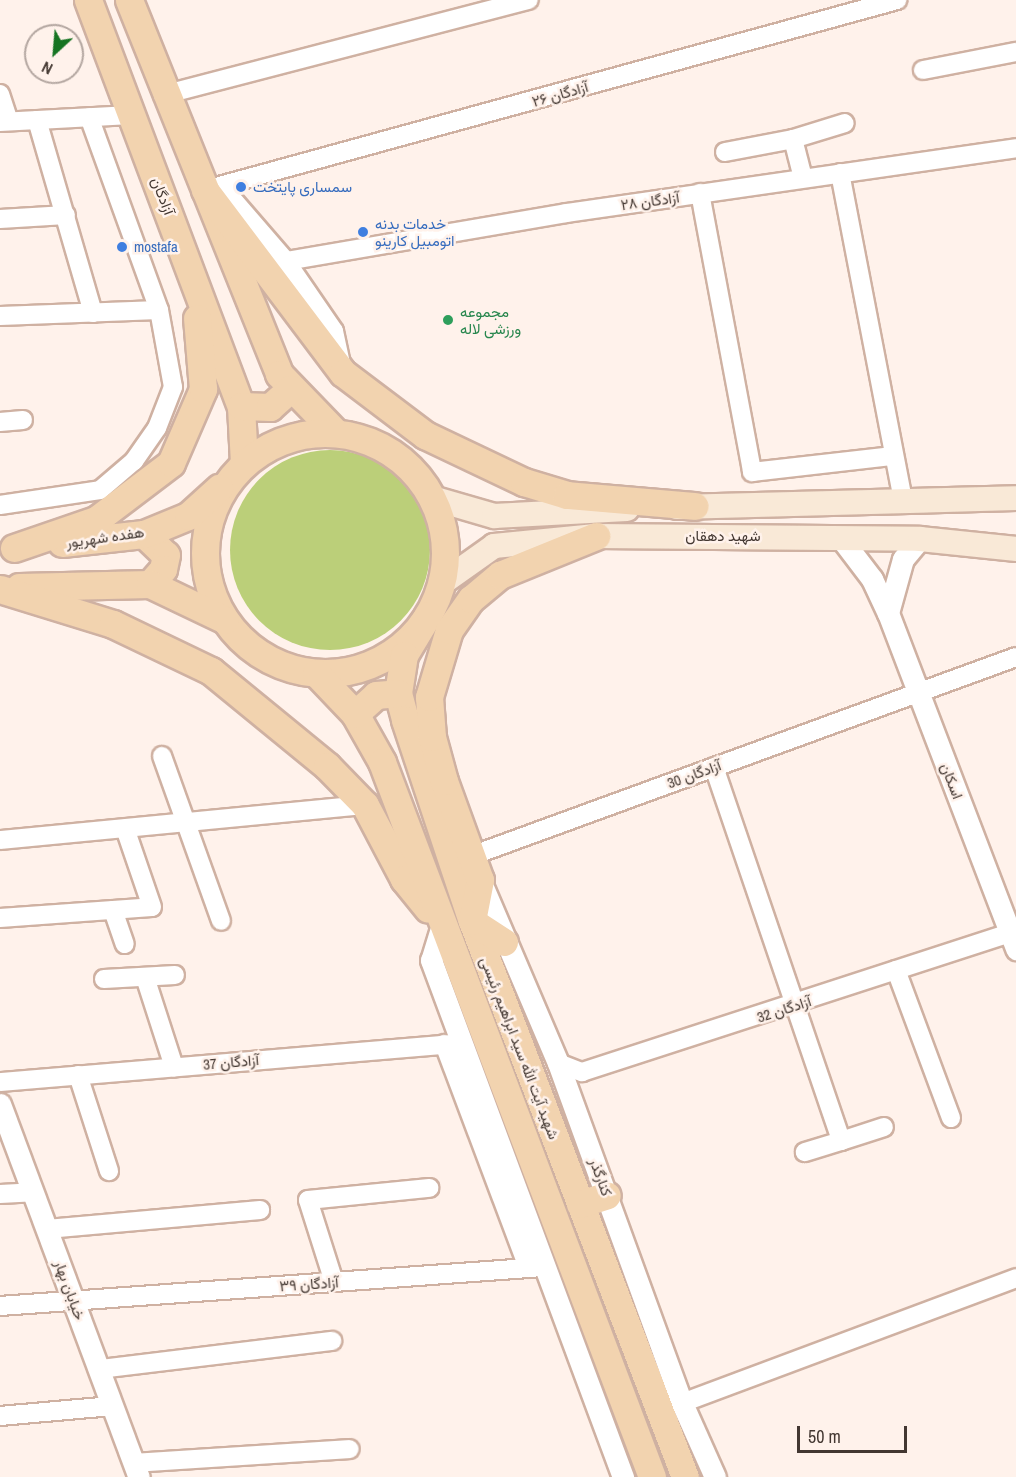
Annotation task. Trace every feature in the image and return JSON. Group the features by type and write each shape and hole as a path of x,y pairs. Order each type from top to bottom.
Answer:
{"main road":[{"name":"آزادگان","path":"88,0 241,406 236,471"},
{"path":"0,588 150,584 225,620 257,651 281,665 316,673 349,670 380,660 407,641 428,615 442,583 443,535 432,498 408,466 375,443 336,433 290,389 213,189 163,95 129,0"},
{"path":"213,189 343,373 425,435 524,482 567,495 695,506"},
{"path":"7,549 108,512 158,478 182,447 202,389 203,362 178,235"},
{"path":"241,406 270,407 290,389"},
{"name":"هفده شهریور","path":"7,549 144,534 188,516 236,471 272,444 303,434 336,433"},
{"path":"225,620 210,588 204,558 207,528 236,471"},
{"name":"شهید دهقان","path":"432,498 494,516 695,506 903,499 1016,498"},
{"path":"494,516 481,534 494,546"},
{"path":"144,534 166,555 163,569 150,584"},
{"path":"504,942 472,921 475,868 432,737 429,697 449,630 471,599 500,574 596,536"},
{"name":"شهید دهقان","path":"442,583 494,546 596,536 920,539 1016,549"},
{"path":"0,588 113,624 211,671 327,766 365,806 404,879 442,926"},
{"name":"شهید آیت الله سید ابراهیم رئیسی","path":"428,615 404,655 398,693 472,921 685,1477"},
{"name":"شهید آیت الله سید ابراهیم رئیسی","path":"316,673 355,714 382,762 442,926 652,1477"},
{"path":"355,714 376,696 398,693"},
{"path":"580,1204 608,1195"}],"street":[{"path":"163,95 529,0"},
{"name":"۲۶ آزادگان","path":"213,189 897,0"},
{"path":"923,70 1016,52"},
{"path":"0,94 4,121 131,115"},
{"path":"0,505 100,490 134,461 157,428 173,387 159,310 89,117"},
{"path":"37,120 93,313"},
{"path":"726,152 793,139 845,123"},
{"path":"793,139 803,178"},
{"name":"۲۸ آزادگان","path":"286,261 700,193 1016,148"},
{"path":"840,172 903,499"},
{"path":"213,189 286,261 334,331 343,373"},
{"path":"700,193 753,472 893,456"},
{"path":"0,219 66,215"},
{"path":"0,316 159,310"},
{"path":"0,422 23,420"},
{"name":"اسکان","path":"840,537 872,579 888,613 1014,938"},
{"path":"888,613 903,559 920,539"},
{"name":"آزادگان 30","path":"475,868 714,767 917,690 1016,657"},
{"path":"162,756 221,921"},
{"path":"714,767 793,1006 841,1141"},
{"path":"0,840 365,806"},
{"path":"0,918 152,907 125,828"},
{"name":"کنارگذر","path":"475,868 504,942 558,1063 682,1403 715,1477"},
{"path":"113,910 125,944"},
{"path":"442,926 431,960 453,1043 536,1267 623,1477"},
{"name":"آزادگان 32","path":"558,1063 582,1072 793,1006 896,970 1014,938"},
{"path":"896,970 951,1118"},
{"path":"104,979 175,975"},
{"path":"146,977 174,1067"},
{"name":"آزادگان 37","path":"0,1082 453,1043"},
{"path":"78,1075 110,1171"},
{"name":"خیابان بهار","path":"0,1104 137,1470"},
{"path":"805,1152 884,1127"},
{"path":"334,1282 308,1200 429,1188"},
{"path":"0,1194 33,1192"},
{"path":"48,1229 260,1210"},
{"name":"آزادگان ۳۹","path":"0,1306 536,1267"},
{"path":"682,1403 1016,1278"},
{"path":"100,1369 332,1341"},
{"path":"0,1416 113,1406"},
{"path":"137,1470 350,1449"}],"green space":[{"path":"330,450 349,452 368,458 401,479 422,512 428,531 430,550 428,569 422,588 401,621 368,642 349,648 330,650 311,648 292,642 259,621 238,588 232,569 230,550 232,531 238,512 259,479 292,458 311,452"}],"place":[{"name":"سمساری پایتخت","path":"241,187"},
{"name":"خدمات بدنه اتومبیل کارینو","path":"363,232"},
{"name":"mostafa","path":"122,247"},
{"name":"مجموعه ورزشی لاله","path":"448,320"}]}
